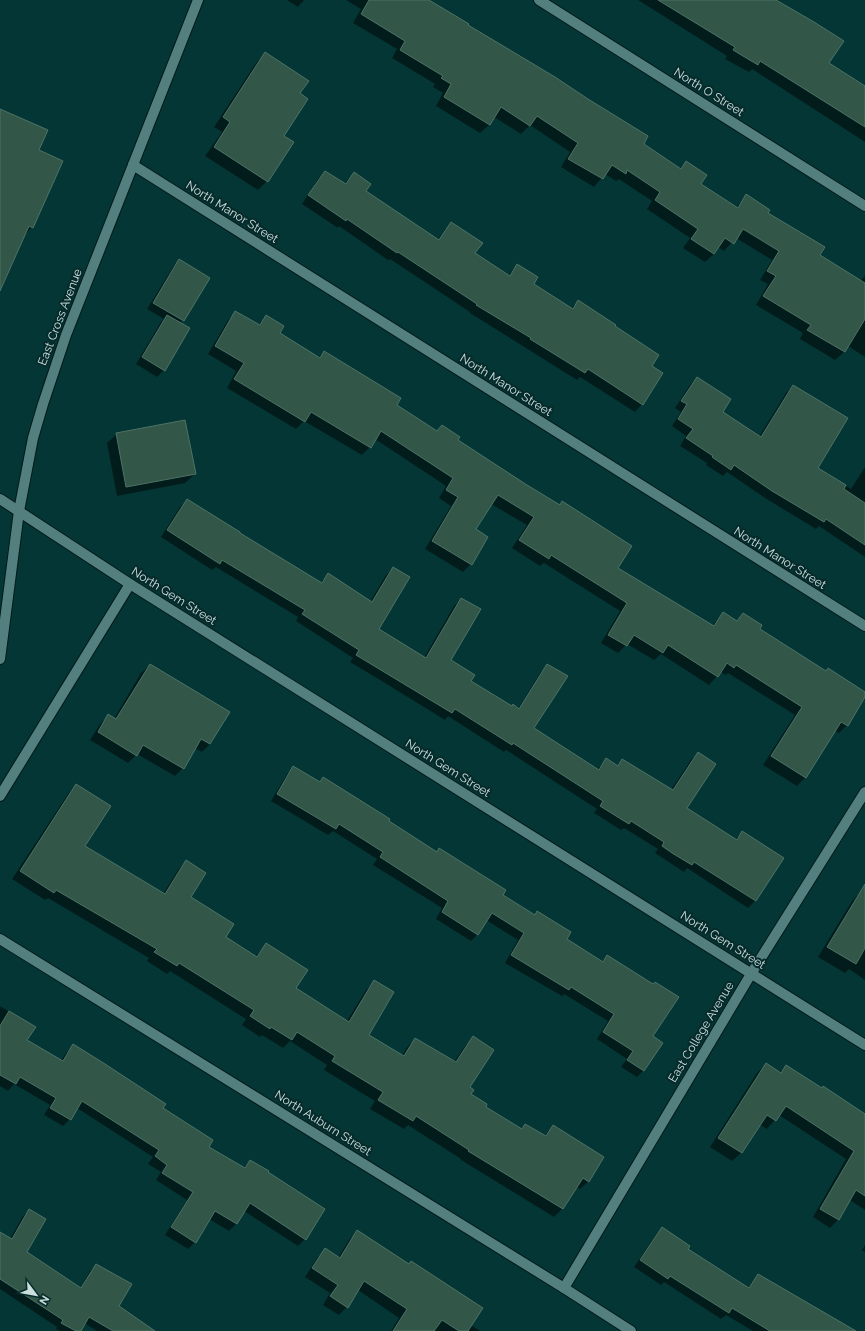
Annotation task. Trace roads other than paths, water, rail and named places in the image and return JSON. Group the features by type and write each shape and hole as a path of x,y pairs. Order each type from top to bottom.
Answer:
{"street":[{"name":"East Cross Avenue","path":"0,659 19,511 34,438 54,368 198,0"},
{"name":"North O Street","path":"539,0 865,206"},
{"name":"North Manor Street","path":"133,165 865,626"},
{"name":"North Gem Street","path":"0,499 130,584 865,1045"},
{"path":"0,796 130,584"},
{"name":"East College Avenue","path":"564,1288 751,974 865,792"},
{"name":"North Auburn Street","path":"0,939 631,1331"}]}
